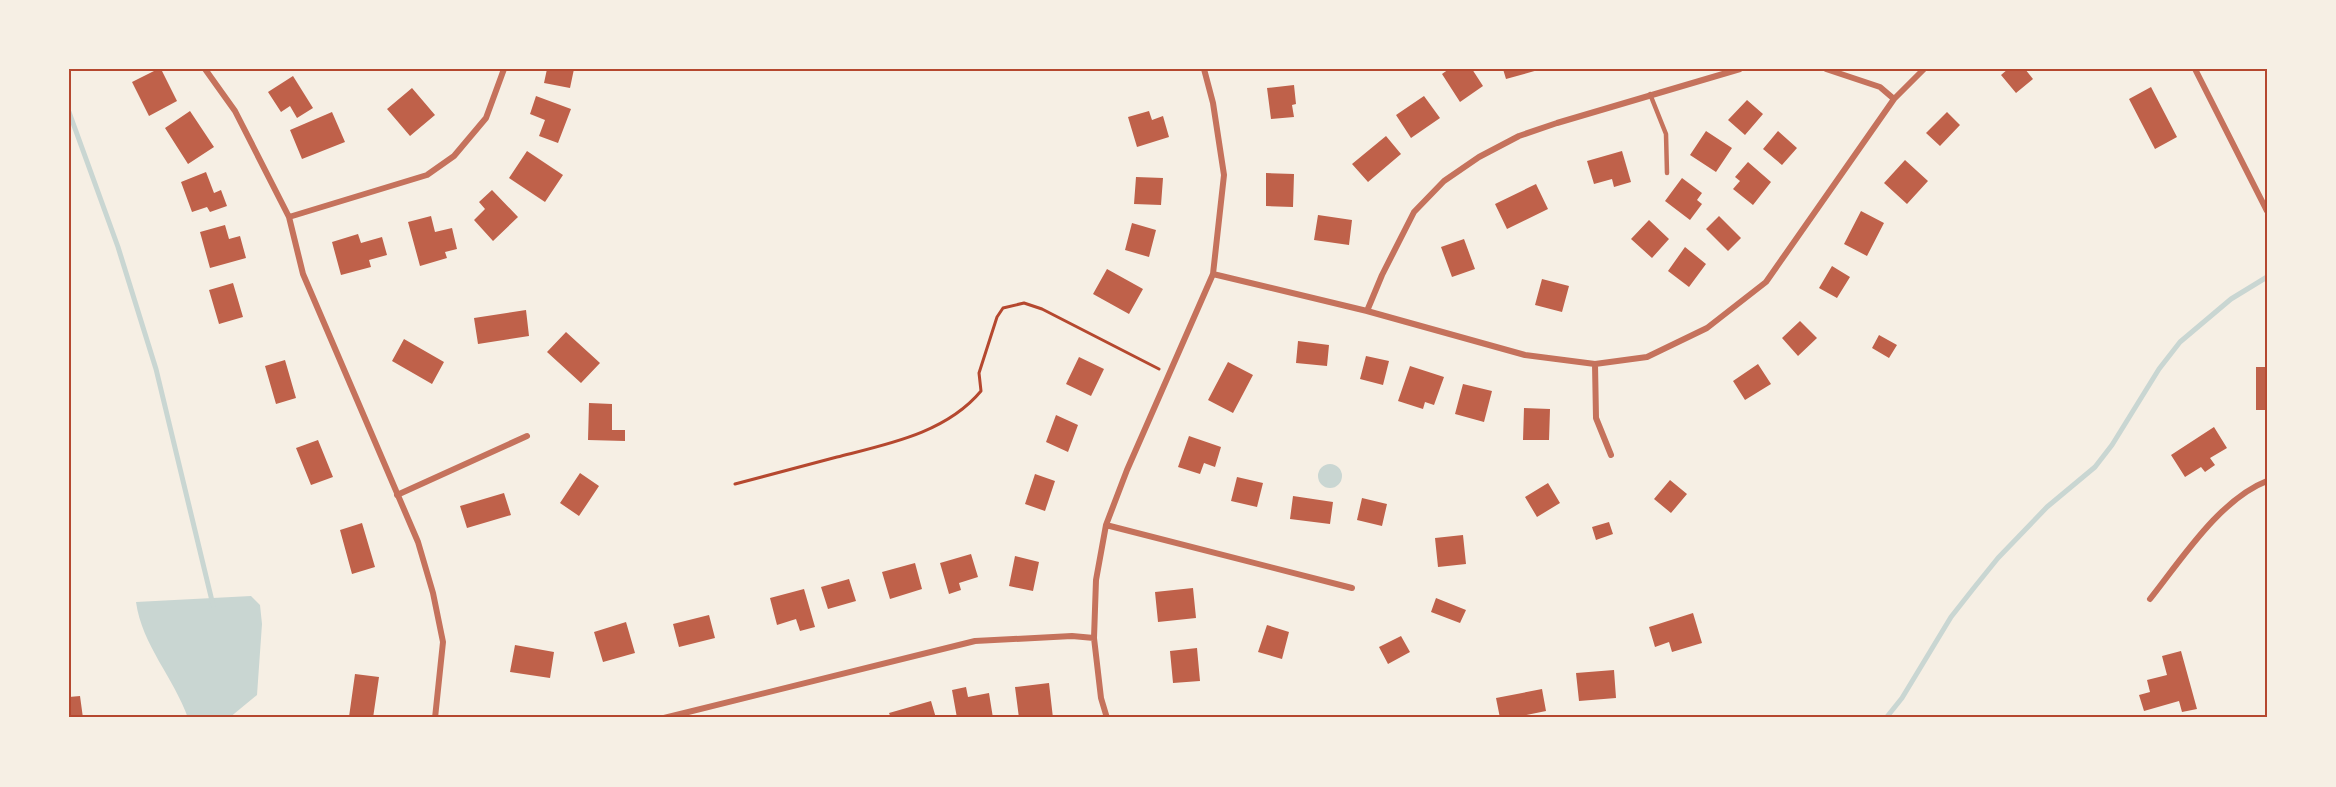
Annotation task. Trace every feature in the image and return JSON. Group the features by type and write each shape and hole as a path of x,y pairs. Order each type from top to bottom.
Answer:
{"street":[{"path":"206,69 236,111 289,217 303,274 418,542 434,593 443,642 435,718"},
{"path":"289,217 427,175 454,156 486,118 504,69"},
{"path":"1107,718 1101,698 1094,638 1096,580 1106,525 1127,470 1213,274 1224,175 1213,103 1204,69"},
{"path":"1367,311 1382,275 1414,212 1444,181 1479,157 1519,136 1650,94 1740,69"},
{"path":"1826,69 1880,87 1894,99"},
{"path":"1213,274 1367,311 1525,355 1595,364 1647,357 1707,328 1766,282 1894,99 1924,69"},
{"path":"2195,69 2267,212"},
{"path":"1595,364 1596,418 1611,455"},
{"path":"397,495 527,436"},
{"path":"2150,599 2223,509 2252,487 2267,481"},
{"path":"1106,525 1352,588"},
{"path":"664,718 975,641 1072,636 1094,638"}],"lane":[{"path":"1650,94 1666,134 1667,173"}],"path":[{"path":"735,484 899,441 928,430 972,401 981,391 979,373 997,317 1004,308 1024,303 1042,309 1170,374"}],"shaded area":[{"path":"1330,464 1338,468 1342,476 1338,484 1330,488 1322,484 1318,476 1322,468"},
{"path":"251,596 260,605 262,624 257,695 229,718 188,718 175,689 151,647 139,618 136,602"}],"building":[{"path":"161,69 177,101 149,116 132,82"},
{"path":"547,69 574,69 570,88 544,83"},
{"path":"1449,69 1472,69 1483,86 1460,102 1442,74"},
{"path":"1503,69 1538,69 1538,70 1506,79"},
{"path":"2008,69 2025,69 2033,79 2016,93 2001,75"},
{"path":"293,76 313,108 297,118 290,106 281,112 268,92"},
{"path":"1294,85 1296,104 1292,105 1294,117 1271,119 1267,88"},
{"path":"2151,87 2177,137 2155,149 2129,99"},
{"path":"412,88 435,115 410,136 387,109"},
{"path":"536,96 571,109 558,143 539,136 545,120 530,114"},
{"path":"1424,96 1440,118 1411,138 1396,115"},
{"path":"1747,100 1763,114 1745,135 1728,120"},
{"path":"190,111 214,147 188,164 165,128"},
{"path":"1149,111 1152,120 1163,116 1169,137 1137,147 1128,117"},
{"path":"332,112 345,142 302,159 290,130"},
{"path":"1947,112 1960,125 1940,146 1926,133"},
{"path":"1706,131 1732,148 1716,172 1690,155"},
{"path":"1778,131 1797,148 1782,165 1763,149"},
{"path":"1386,136 1401,154 1368,182 1352,164"},
{"path":"527,151 563,175 545,202 509,178"},
{"path":"1622,151 1631,182 1614,187 1612,179 1594,184 1587,161"},
{"path":"1905,160 1928,181 1907,204 1884,183"},
{"path":"1748,162 1771,182 1753,205 1733,189 1740,181 1735,177"},
{"path":"206,172 214,193 221,190 227,206 210,212 207,207 192,212 181,182"},
{"path":"1266,173 1294,174 1293,207 1266,206"},
{"path":"1136,177 1163,178 1161,205 1134,204"},
{"path":"1682,178 1702,193 1697,200 1702,204 1690,220 1665,201"},
{"path":"1536,184 1548,209 1507,229 1495,204"},
{"path":"492,190 518,217 493,241 474,220 485,209 479,202"},
{"path":"1861,211 1884,223 1867,256 1844,244"},
{"path":"1318,215 1352,220 1349,245 1314,240"},
{"path":"431,216 435,232 452,228 457,249 445,252 447,258 420,266 408,222"},
{"path":"1719,216 1741,238 1728,251 1706,229"},
{"path":"1649,220 1669,239 1652,258 1631,239"},
{"path":"1132,223 1156,230 1149,257 1125,250"},
{"path":"225,225 229,239 240,236 246,258 210,268 200,232"},
{"path":"358,234 361,243 382,237 387,255 369,260 371,267 341,275 332,242"},
{"path":"1464,239 1475,269 1452,277 1441,247"},
{"path":"1685,247 1706,264 1689,287 1668,271"},
{"path":"1832,266 1850,277 1837,298 1819,288"},
{"path":"1107,269 1143,289 1129,314 1093,294"},
{"path":"1542,279 1569,286 1562,312 1535,305"},
{"path":"233,283 243,317 219,324 209,290"},
{"path":"526,310 529,336 478,344 474,318"},
{"path":"1800,321 1817,338 1798,356 1782,338"},
{"path":"566,332 600,363 581,383 547,352"},
{"path":"1879,335 1897,345 1889,358 1872,348"},
{"path":"404,339 444,362 432,384 392,361"},
{"path":"1298,341 1329,345 1327,366 1296,363"},
{"path":"1366,356 1389,361 1383,385 1360,379"},
{"path":"1079,357 1104,369 1091,396 1066,384"},
{"path":"285,360 296,398 276,404 265,366"},
{"path":"1228,362 1253,375 1233,413 1208,400"},
{"path":"1758,364 1771,384 1745,400 1733,381"},
{"path":"1410,366 1444,377 1434,405 1425,402 1423,409 1398,401"},
{"path":"2256,367 2267,367 2267,410 2256,410"},
{"path":"1463,384 1492,391 1484,422 1455,414"},
{"path":"589,403 612,404 612,430 625,430 625,441 588,440"},
{"path":"1524,408 1550,409 1549,440 1523,440"},
{"path":"1056,415 1078,425 1068,452 1046,442"},
{"path":"2214,427 2227,448 2210,458 2215,465 2205,472 2201,467 2185,477 2171,455"},
{"path":"1189,436 1221,447 1215,467 1204,463 1200,474 1178,467"},
{"path":"318,440 333,477 311,485 296,448"},
{"path":"580,473 599,486 579,516 560,503"},
{"path":"1035,474 1055,481 1045,511 1025,504"},
{"path":"1237,477 1263,483 1257,507 1231,501"},
{"path":"1670,480 1687,494 1671,513 1654,499"},
{"path":"1548,483 1560,503 1537,517 1525,497"},
{"path":"504,493 511,515 467,528 460,506"},
{"path":"1293,496 1333,502 1330,524 1290,519"},
{"path":"1362,498 1387,504 1382,526 1357,520"},
{"path":"1609,522 1613,534 1596,540 1592,527"},
{"path":"362,523 375,567 352,574 340,530"},
{"path":"1463,535 1466,564 1438,567 1435,538"},
{"path":"971,554 978,577 959,583 961,590 949,594 940,563"},
{"path":"1015,556 1039,562 1033,591 1009,586"},
{"path":"915,563 922,589 890,599 882,572"},
{"path":"849,579 856,601 828,609 821,587"},
{"path":"1193,588 1196,618 1158,622 1155,592"},
{"path":"804,589 815,627 800,631 796,619 777,625 770,598"},
{"path":"1436,598 1466,610 1460,623 1431,612"},
{"path":"1693,613 1702,643 1672,652 1669,642 1655,647 1649,627"},
{"path":"709,615 715,638 679,647 673,624"},
{"path":"626,622 635,653 603,662 594,632"},
{"path":"1267,625 1289,632 1282,659 1258,652"},
{"path":"1401,636 1410,652 1388,664 1379,647"},
{"path":"515,645 554,652 550,678 510,672"},
{"path":"1197,648 1200,681 1173,683 1170,651"},
{"path":"2181,651 2197,709 2182,712 2179,701 2144,711 2139,695 2150,692 2147,680 2167,675 2162,656"},
{"path":"1614,670 1616,698 1579,701 1576,673"},
{"path":"355,674 379,677 373,718 349,717"},
{"path":"1049,683 1053,718 1019,718 1015,687"},
{"path":"966,687 968,697 989,693 993,718 957,718 952,690"},
{"path":"1542,689 1546,711 1500,718 1496,698"},
{"path":"80,696 83,718 69,718 69,697"},
{"path":"931,701 936,718 891,718 889,713"}],"waterway":[{"path":"69,112 118,247 156,369 213,605"},
{"path":"1886,718 1902,698 1951,617 1998,558 2047,507 2095,467 2112,445 2159,369 2180,342 2231,299 2267,277"}]}
